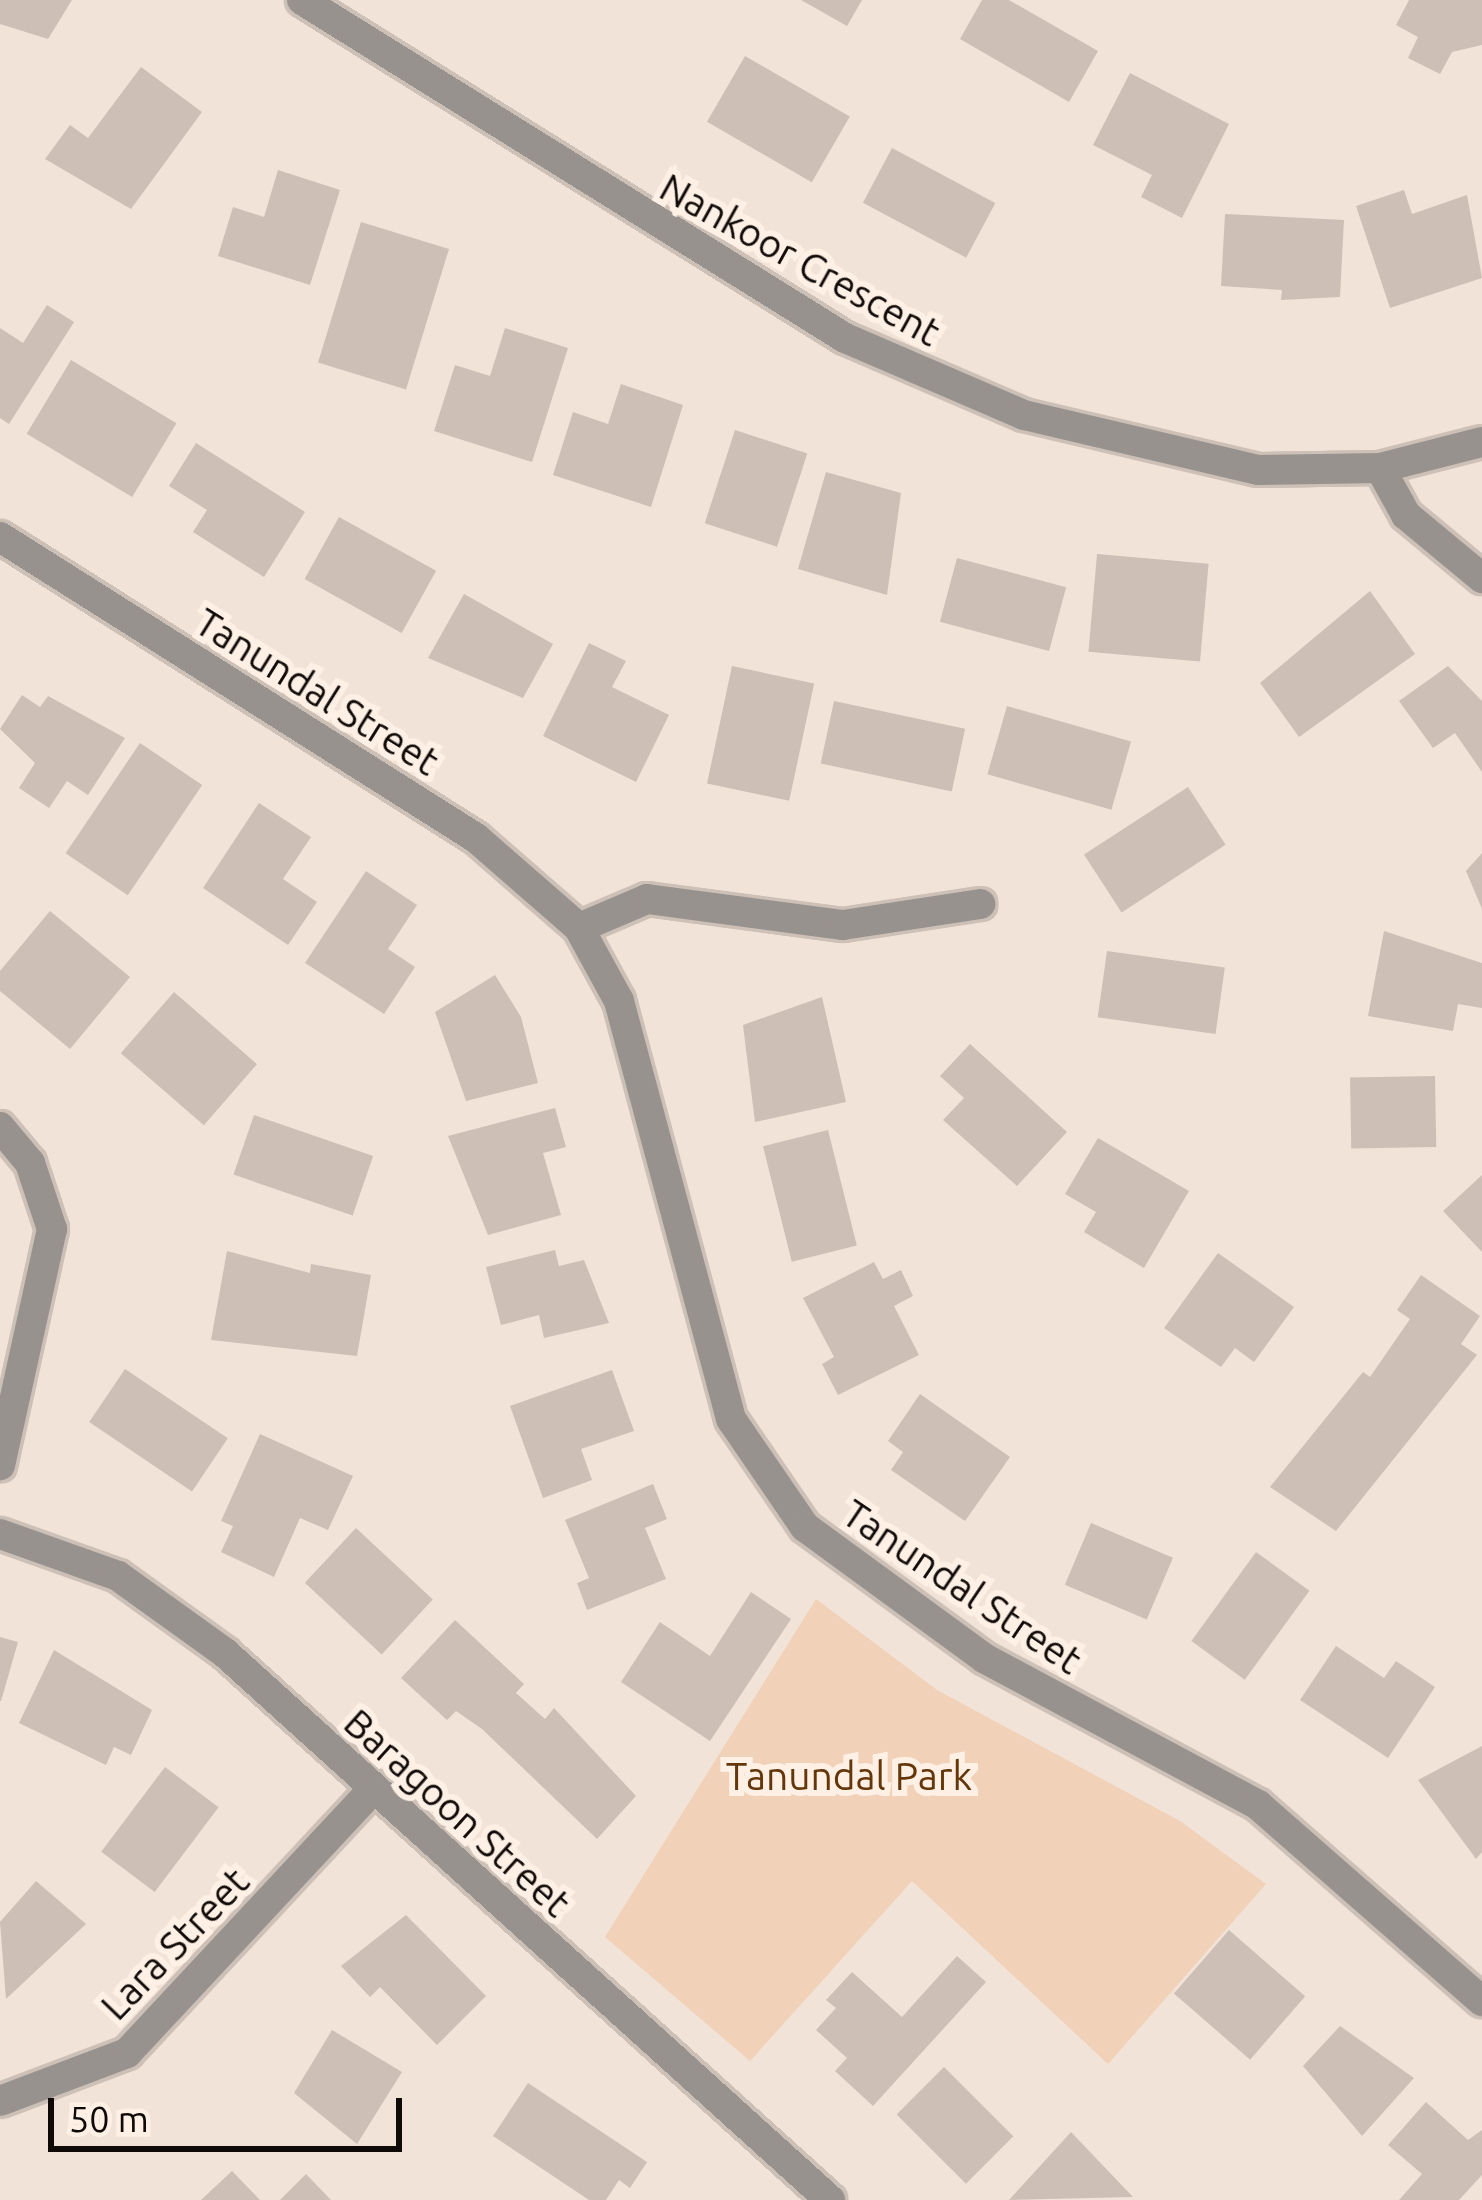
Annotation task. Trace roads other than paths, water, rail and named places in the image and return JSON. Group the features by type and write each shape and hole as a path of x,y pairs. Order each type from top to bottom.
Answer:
{"street":[{"name":"Nankoor Crescent","path":"302,0 656,226 909,370 1142,451 1259,470 1380,468 1482,442"},
{"path":"1380,468 1406,514 1482,578"},
{"name":"Tanundal Street","path":"0,537 476,838 580,928 619,1001 731,1419 805,1527 984,1658 1258,1805 1482,2001"},
{"path":"580,928 647,899 843,925 980,904"},
{"path":"0,1127 30,1163 52,1229 0,1466"},
{"name":"Baragoon Street","path":"0,1534 118,1576 167,1606 830,2200"},
{"name":"Lara Street","path":"0,2102 127,2053 372,1790"}],"park label":[{"name":"Tanundal Park","path":"849,1776"}]}
